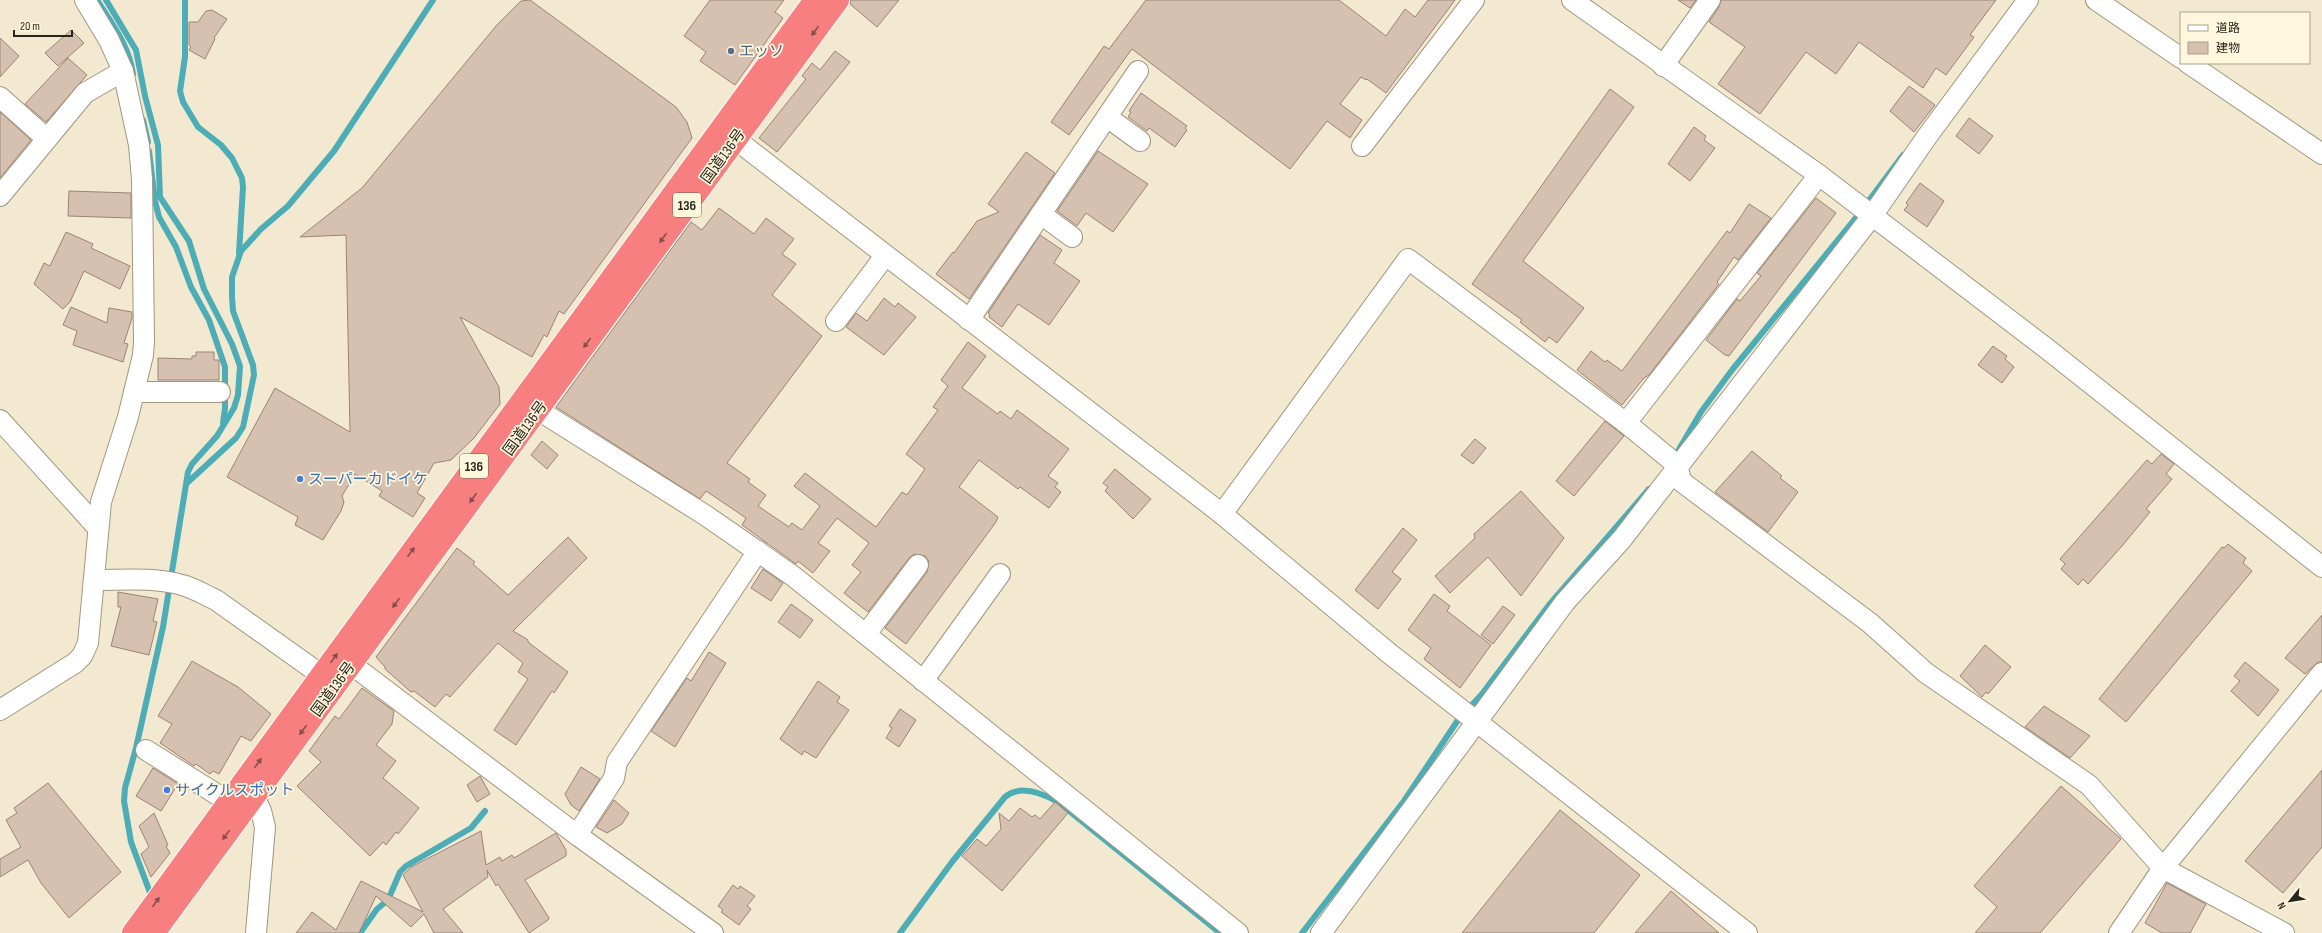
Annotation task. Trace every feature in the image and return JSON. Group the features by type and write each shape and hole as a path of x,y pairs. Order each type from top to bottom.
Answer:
{"highway":[{"name":"国道136号","path":"154,933 254,796 329,680 351,664 530,405 815,0"},
{"name":"国道136号","path":"133,933 229,802 329,680 530,405 735,139 838,0"}],"street":[{"path":"0,710 60,674 82,656 88,643 95,580 98,528 105,485 134,392 144,342 142,179 135,122 123,71 109,40 85,0"},
{"path":"1362,146 1474,0"},
{"path":"1663,66 1710,0"},
{"path":"1321,933 1565,602 1622,539 1677,468 1865,211 1926,138 2028,0"},
{"path":"2096,0 2180,57"},
{"path":"1584,3 1663,66 1819,175 2046,348 2322,567"},
{"path":"2189,64 2322,154"},
{"path":"0,196 85,93 123,71"},
{"path":"969,320 1138,72"},
{"path":"0,98 47,139"},
{"path":"1107,117 1140,141"},
{"path":"735,139 1222,514 1390,654 1747,933"},
{"path":"1626,422 1819,175"},
{"path":"1041,214 1072,236"},
{"path":"836,321 885,256"},
{"path":"1222,514 1408,259 1626,422 1676,464 1682,482 1870,623 1926,673 2089,785 2164,868 2284,933"},
{"path":"134,392 220,392"},
{"path":"530,405 705,515 758,551 866,634 1238,933"},
{"path":"0,420 98,528"},
{"path":"577,835 614,778 617,762 758,551"},
{"path":"866,634 918,565"},
{"path":"923,681 1000,574"},
{"path":"95,580 153,579 182,585 216,600 329,680"},
{"path":"351,664 577,835 713,933"},
{"path":"2119,933 2164,868 2322,672"},
{"path":"146,750 229,802"},
{"path":"254,796 261,811 265,827 256,933"}],"building":[{"path":"530,0 676,107 687,122 692,138 564,314 559,311 547,337 544,335 532,357 460,317 499,387 500,404 474,438 451,460 434,463 417,493 425,498 413,517 379,496 382,491 355,474 342,496 344,502 341,511 323,540 295,525 298,517 227,477 275,388 350,432 346,235 300,237 362,188 496,26 521,1"},
{"path":"710,0 784,0 775,12 783,18 735,85 700,61 706,52 684,36"},
{"path":"850,0 899,0 877,27 850,4"},
{"path":"1146,0 1339,0 1386,36 1405,9 1415,17 1428,0 1455,0 1386,93 1367,79 1366,80 1361,77 1340,104 1362,120 1350,138 1327,121 1290,169 1132,49 1069,135 1051,122 1104,46 1109,49"},
{"path":"1678,0 1696,0 1690,8"},
{"path":"1721,0 1996,0 1970,35 1974,37 1946,75 1936,68 1923,88 1859,42 1836,74 1806,52 1760,114 1718,84 1745,47 1709,22 1719,7"},
{"path":"212,10 227,19 214,38 215,39 205,59 189,50 191,47 189,45 189,22 198,22 206,11"},
{"path":"71,30 84,43 58,66 45,53"},
{"path":"0,38 19,56 0,77"},
{"path":"835,51 850,62 777,152 759,138 806,79 802,76 812,63 820,70"},
{"path":"68,58 87,75 46,122 25,104"},
{"path":"1909,86 1935,105 1914,132 1890,111"},
{"path":"1610,89 1634,107 1523,261 1584,308 1557,343 1549,337 1545,342 1520,322 1522,320 1472,284"},
{"path":"1141,93 1187,126 1185,128 1187,130 1175,147 1149,128 1147,131 1128,117 1131,112 1129,111"},
{"path":"0,112 31,140 0,178"},
{"path":"1969,118 1993,136 1979,154 1956,136"},
{"path":"1694,127 1706,136 1704,140 1715,148 1690,181 1668,164"},
{"path":"1098,151 1148,184 1113,232 1086,213 1077,226 1057,211"},
{"path":"1026,152 1055,173 969,299 936,274 953,252 954,253 977,221 999,212 988,204"},
{"path":"1920,183 1944,201 1927,227 1904,210 1908,205 1906,203"},
{"path":"69,191 131,193 131,218 68,216"},
{"path":"1816,198 1836,213 1729,356 1725,355 1706,340 1737,299 1740,301 1761,276 1757,273"},
{"path":"1749,204 1771,218 1738,260 1734,257 1717,282 1719,284 1649,375 1644,378 1622,405 1577,370 1591,351 1605,362 1607,360 1622,371 1727,231 1730,233"},
{"path":"719,208 754,234 766,218 794,239 782,254 796,264 772,295 822,336 727,463 750,479 748,482 766,495 758,506 789,527 792,523 802,530 820,506 794,486 805,473 876,527 902,492 907,495 925,469 906,454 938,410 933,407 948,386 941,380 968,342 986,356 962,388 998,414 1000,411 1011,419 1017,410 1069,449 1048,476 1058,483 1055,487 1061,492 1049,508 1020,487 1018,489 979,460 959,487 998,517 996,522 906,644 885,628 927,572 929,561 925,556 914,554 909,558 868,612 844,593 861,572 852,565 869,543 837,518 818,543 830,551 813,573 798,561 796,564 742,525 746,518 706,491 700,499 556,407 691,222 702,230"},
{"path":"66,232 93,244 91,248 130,266 120,289 84,271 70,302 63,309 34,284 44,263 50,266"},
{"path":"1040,235 1062,250 1054,263 1080,281 1049,325 1018,304 1002,327 989,317 990,315 988,313"},
{"path":"884,298 895,307 898,303 916,317 884,355 846,327 856,313 867,321"},
{"path":"71,307 107,323 109,308 132,312 132,318 124,343 128,344 123,362 73,345 77,331 63,325"},
{"path":"1993,346 2007,356 2005,359 2014,367 2002,383 1978,365"},
{"path":"196,352 214,352 214,360 219,360 219,380 158,380 158,358 192,359 192,356 196,356"},
{"path":"1605,421 1624,436 1574,496 1556,481"},
{"path":"1475,439 1486,448 1473,464 1461,455"},
{"path":"542,441 558,455 547,469 531,455"},
{"path":"1752,451 1782,476 1780,478 1798,492 1768,532 1715,492"},
{"path":"2161,454 2174,464 2166,474 2172,479 2146,509 2150,512 2122,546 2088,584 2083,579 2078,585 2061,569 2065,564 2060,559 2147,460 2152,464"},
{"path":"1115,469 1151,499 1133,519 1105,491 1108,487 1103,483"},
{"path":"1521,491 1564,538 1521,596 1488,557 1450,593 1435,576 1475,538 1474,534"},
{"path":"1403,528 1417,540 1392,572 1401,579 1378,609 1355,590"},
{"path":"568,537 587,558 513,631 527,639 529,643 568,672 554,693 552,691 516,745 494,730 528,679 518,672 523,663 498,643 450,697 446,694 435,707 414,691 411,692 385,669 376,657 457,548 475,562 473,564 508,595"},
{"path":"2228,544 2246,558 2243,563 2252,571 2126,722 2099,699 2222,547 2224,548"},
{"path":"763,569 783,583 771,601 751,588"},
{"path":"118,592 158,599 153,621 157,622 149,655 111,646 121,607 118,607"},
{"path":"1434,594 1450,606 1447,611 1491,645 1460,688 1424,659 1431,648 1408,630"},
{"path":"791,604 813,620 800,638 778,622"},
{"path":"1503,606 1515,615 1493,644 1481,635"},
{"path":"2322,615 2322,662 2318,662 2305,674 2285,658"},
{"path":"1985,645 2011,667 1988,694 1986,692 1982,697 1960,676"},
{"path":"709,652 726,663 675,747 651,731 687,678 691,681"},
{"path":"192,661 238,687 271,714 251,741 241,736 219,774 213,771 210,774 196,764 194,766 160,743 172,724 158,716"},
{"path":"2245,662 2279,690 2258,716 2231,691 2240,681 2234,676"},
{"path":"818,681 840,697 837,702 849,710 816,758 804,751 802,755 780,739"},
{"path":"362,688 394,711 392,724 376,745 396,761 383,778 419,808 398,834 396,832 386,845 383,842 370,856 297,786 321,762 309,751 335,716 339,719"},
{"path":"2044,706 2090,736 2070,758 2025,727"},
{"path":"900,709 916,720 899,747 886,738 892,728 889,726"},
{"path":"581,767 600,779 579,811 571,805 565,794"},
{"path":"153,768 178,784 161,811 136,796"},
{"path":"2322,770 2322,847 2283,893 2245,861"},
{"path":"480,776 490,794 477,802 467,785"},
{"path":"48,783 121,872 69,918 41,883 28,860 0,877 0,859 21,847 6,820 17,813 14,808"},
{"path":"2061,786 2121,839 2040,933 1975,933 1997,907 1974,886"},
{"path":"614,800 629,813 622,824 607,833 596,827"},
{"path":"1055,802 1068,813 1002,891 962,856 977,839 986,846 1001,829 999,813 1009,821 1020,808 1032,817 1035,815 1040,819"},
{"path":"1560,810 1640,875 1594,933 1462,933"},
{"path":"154,813 170,853 151,877 141,854 149,847 139,826"},
{"path":"481,831 486,865 500,857 502,861 512,855 514,858 556,833 566,850 566,856 525,880 549,918 529,933 498,884 496,886 487,870 488,877 443,909 463,933 434,933 424,914 411,927 376,896 359,933 296,933 312,912 336,930 361,881 423,912 403,875 411,867"},
{"path":"2167,883 2206,904 2190,933 2162,933 2145,923"},
{"path":"733,885 738,889 740,886 755,896 747,906 751,909 739,925 721,912 723,910 718,906"},
{"path":"1671,891 1719,933 1635,933"}],"waterway":[{"path":"97,0 124,44 131,63 133,74"},
{"path":"106,0 136,50 145,96 158,145 160,197 189,241 204,289 232,344 240,366 238,395 234,408 217,436 192,464 188,472 163,627 136,748 125,788 124,801 131,842 152,898"},
{"path":"185,0 185,57 180,91 183,102 198,127 221,145 232,158 242,178 243,187 239,253"},
{"path":"187,483 236,438 243,427 254,375 253,365 233,311 232,277 241,251 261,229 288,206 334,151 433,0"},
{"path":"143,120 148,142"},
{"path":"149,151 155,201 159,217 176,247 191,287 209,320 225,367 225,408 223,423"},
{"path":"1678,451 1701,412 1732,370 1855,219 1903,155"},
{"path":"1302,933 1404,801 1458,720 1482,694 1549,605 1649,489"},
{"path":"900,933 952,862 1005,797 1011,793 1024,790 1038,793 1058,802 1220,933"},
{"path":"360,933 377,909 388,900 400,872 406,866 471,828 485,811"}],"place":[{"name":"エッソ","path":"731,51"},
{"name":"スーパーカドイケ","path":"300,479"},
{"name":"サイクルスポット","path":"167,790"}]}
